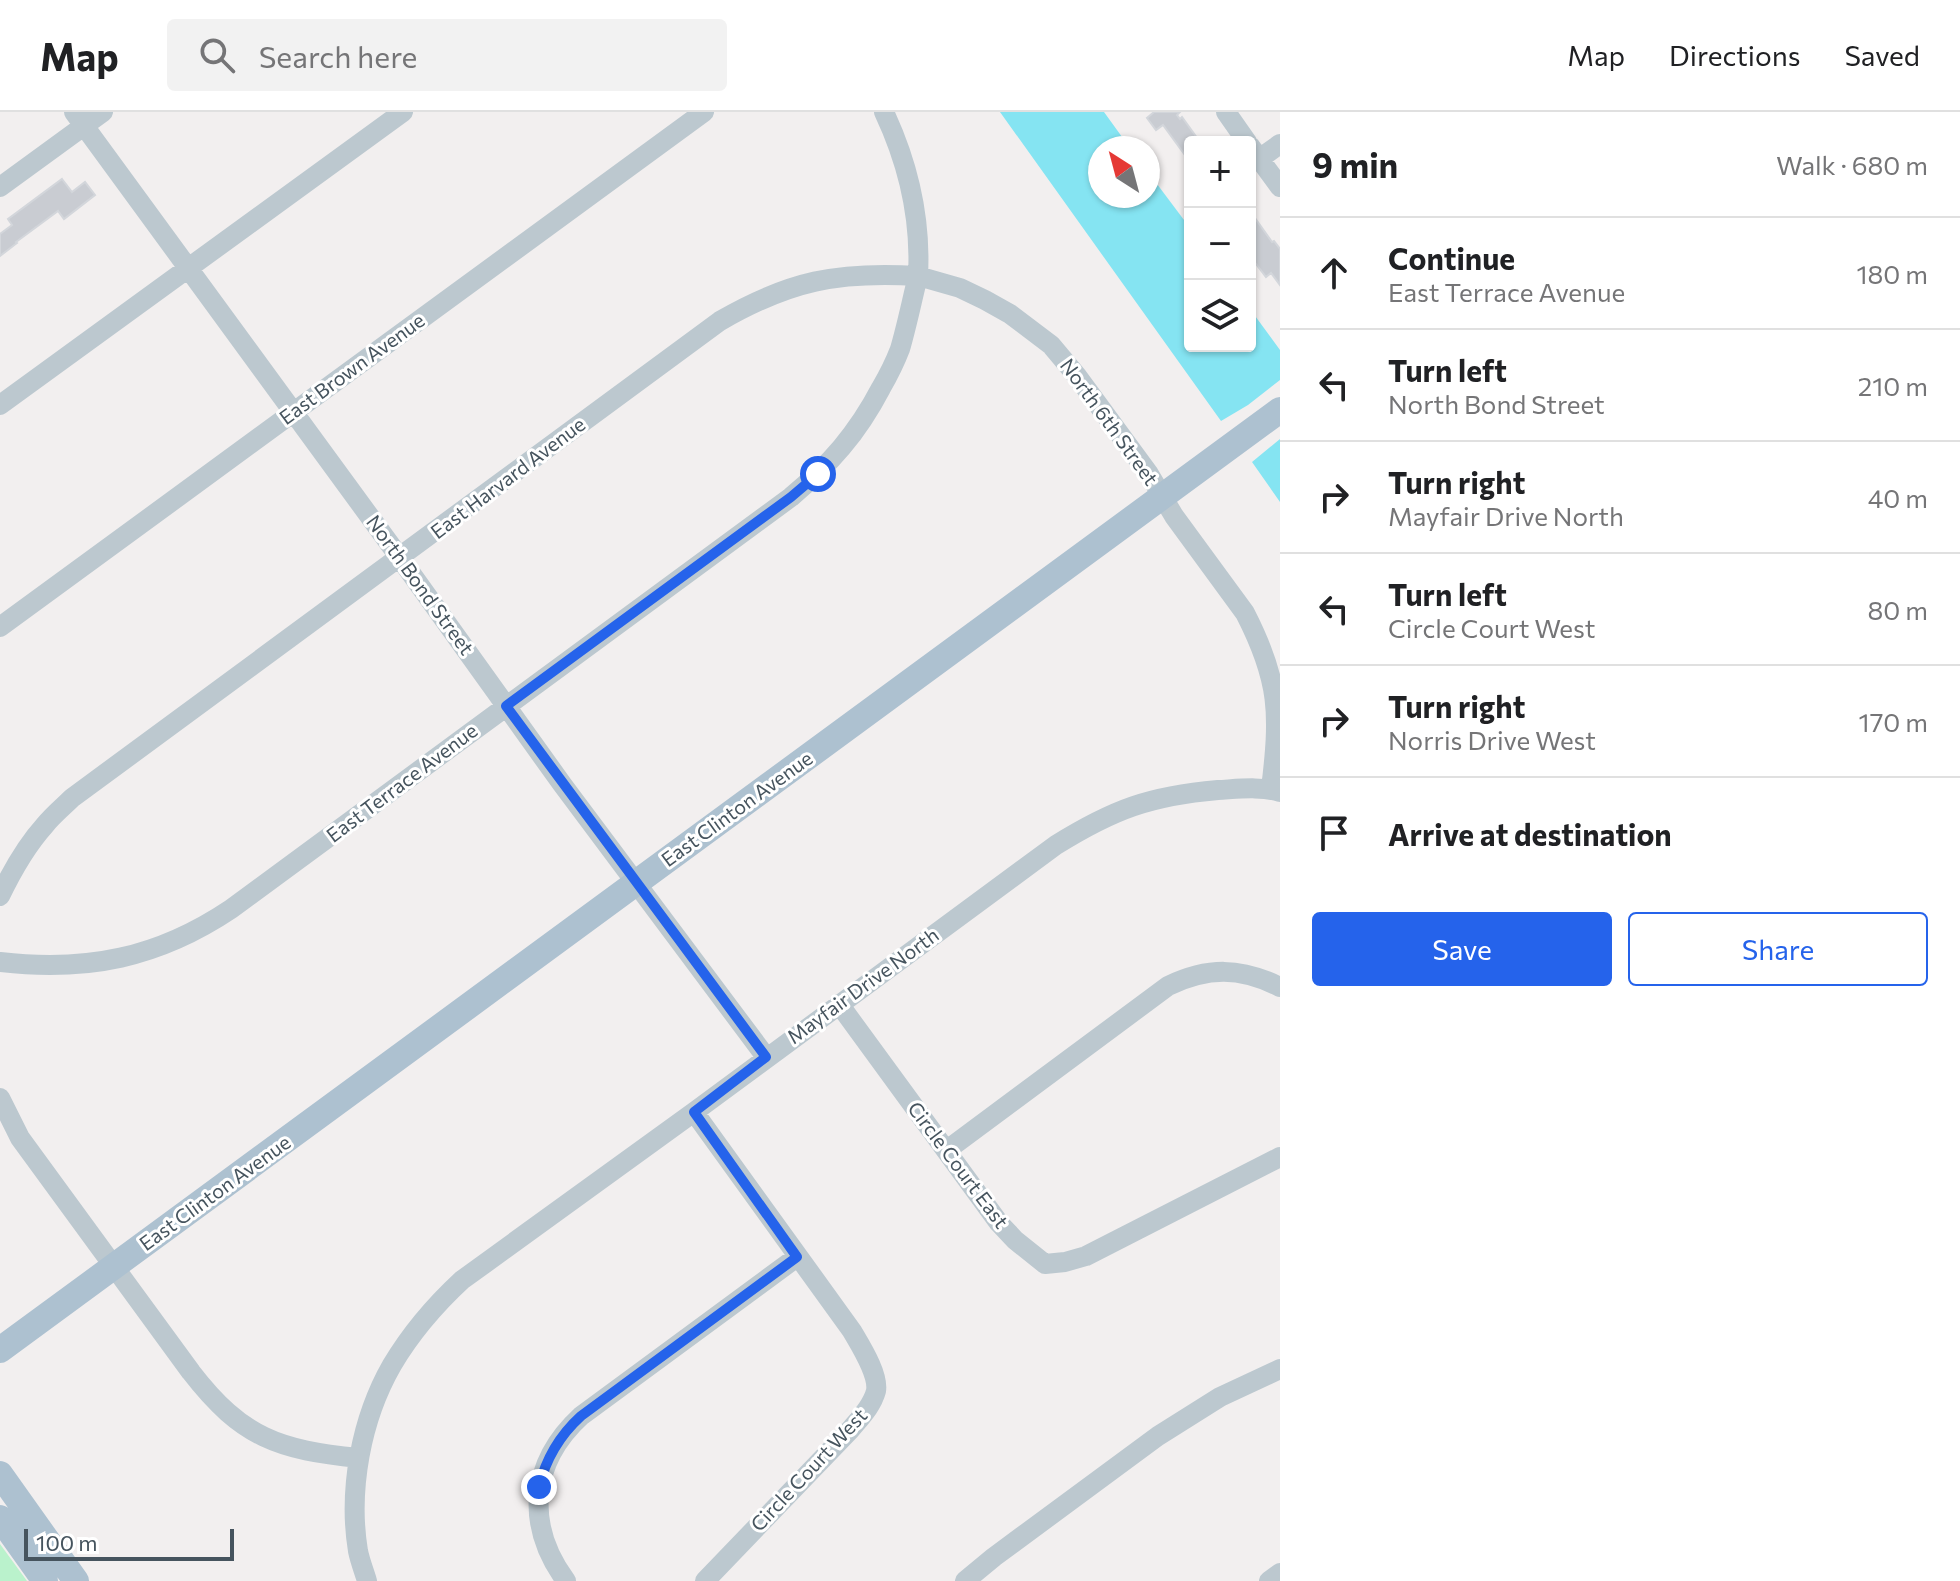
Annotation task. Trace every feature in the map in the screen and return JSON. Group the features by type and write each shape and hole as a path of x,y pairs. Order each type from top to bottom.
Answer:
{"main road":[{"name":"East Clinton Avenue","path":"0,1350 1280,410"},
{"path":"0,1474 76,1581"},
{"path":"0,1518 45,1581"}],"street":[{"path":"0,187 79,119 103,112"},
{"path":"0,405 403,112"},
{"name":"East Brown Avenue","path":"0,627 704,112"},
{"path":"884,112 895,136 913,203 919,249 918,276"},
{"path":"1226,112 1243,136"},
{"name":"North Bond Street","path":"79,119 766,1057"},
{"path":"1256,148 1280,144"},
{"path":"1256,154 1280,187"},
{"name":"East Harvard Avenue","path":"0,896 28,846 72,798 720,321 785,289 846,275 918,276"},
{"name":"North 6th Street","path":"918,276 960,288 985,300 1010,314 1051,345 1149,474 1174,516 1245,613 1269,659 1278,693 1280,717 1276,791"},
{"name":"East Terrace Avenue","path":"0,962 66,965 113,960 154,949 204,927 791,497 839,453 873,403 899,351 918,276"},
{"name":"Mayfair Drive North","path":"367,1581 358,1553 355,1502 359,1458 369,1422 390,1368 419,1325 462,1280 1056,845 1102,818 1139,803 1169,796 1236,789 1276,791"},
{"path":"947,1150 1168,986 1203,973 1225,971 1246,974 1280,987"},
{"name":"Circle Court East","path":"839,1004 999,1223 1045,1264 1086,1256 1280,1157"},
{"path":"0,1098 20,1138 204,1389 221,1407 261,1436 281,1445 319,1454 359,1458"},
{"name":"Circle Court West","path":"694,1112 864,1351 876,1389 866,1412 851,1429 705,1581"},
{"path":"566,1581 546,1548 538,1506 543,1471 559,1440 581,1416 797,1257"},
{"path":"965,1581 1158,1436 1220,1397 1280,1369"},
{"path":"1269,1581 1280,1573"}],"green space":[{"path":"0,1544 27,1581 0,1581"}],"water":[{"path":"1000,112 1104,112 1121,136 1088,136 1088,208 1160,208 1160,188 1184,220 1184,352 1256,352 1256,317 1280,350 1280,380 1221,421"},
{"path":"1280,439 1280,502 1252,462"}],"building":[{"path":"1154,112 1180,112 1177,115 1180,119 1182,117 1196,136 1184,136 1184,154 1163,125 1156,130 1147,118"},
{"path":"62,179 72,192 85,182 95,195 64,219 58,211 0,256 0,234 12,225 8,219"},
{"path":"1256,219 1280,249 1280,285 1271,273 1266,277 1256,264"}],"route":[{"path":"539,1487 550,1454 568,1427 797,1257 694,1112 766,1057 506,706 818,474"}]}
